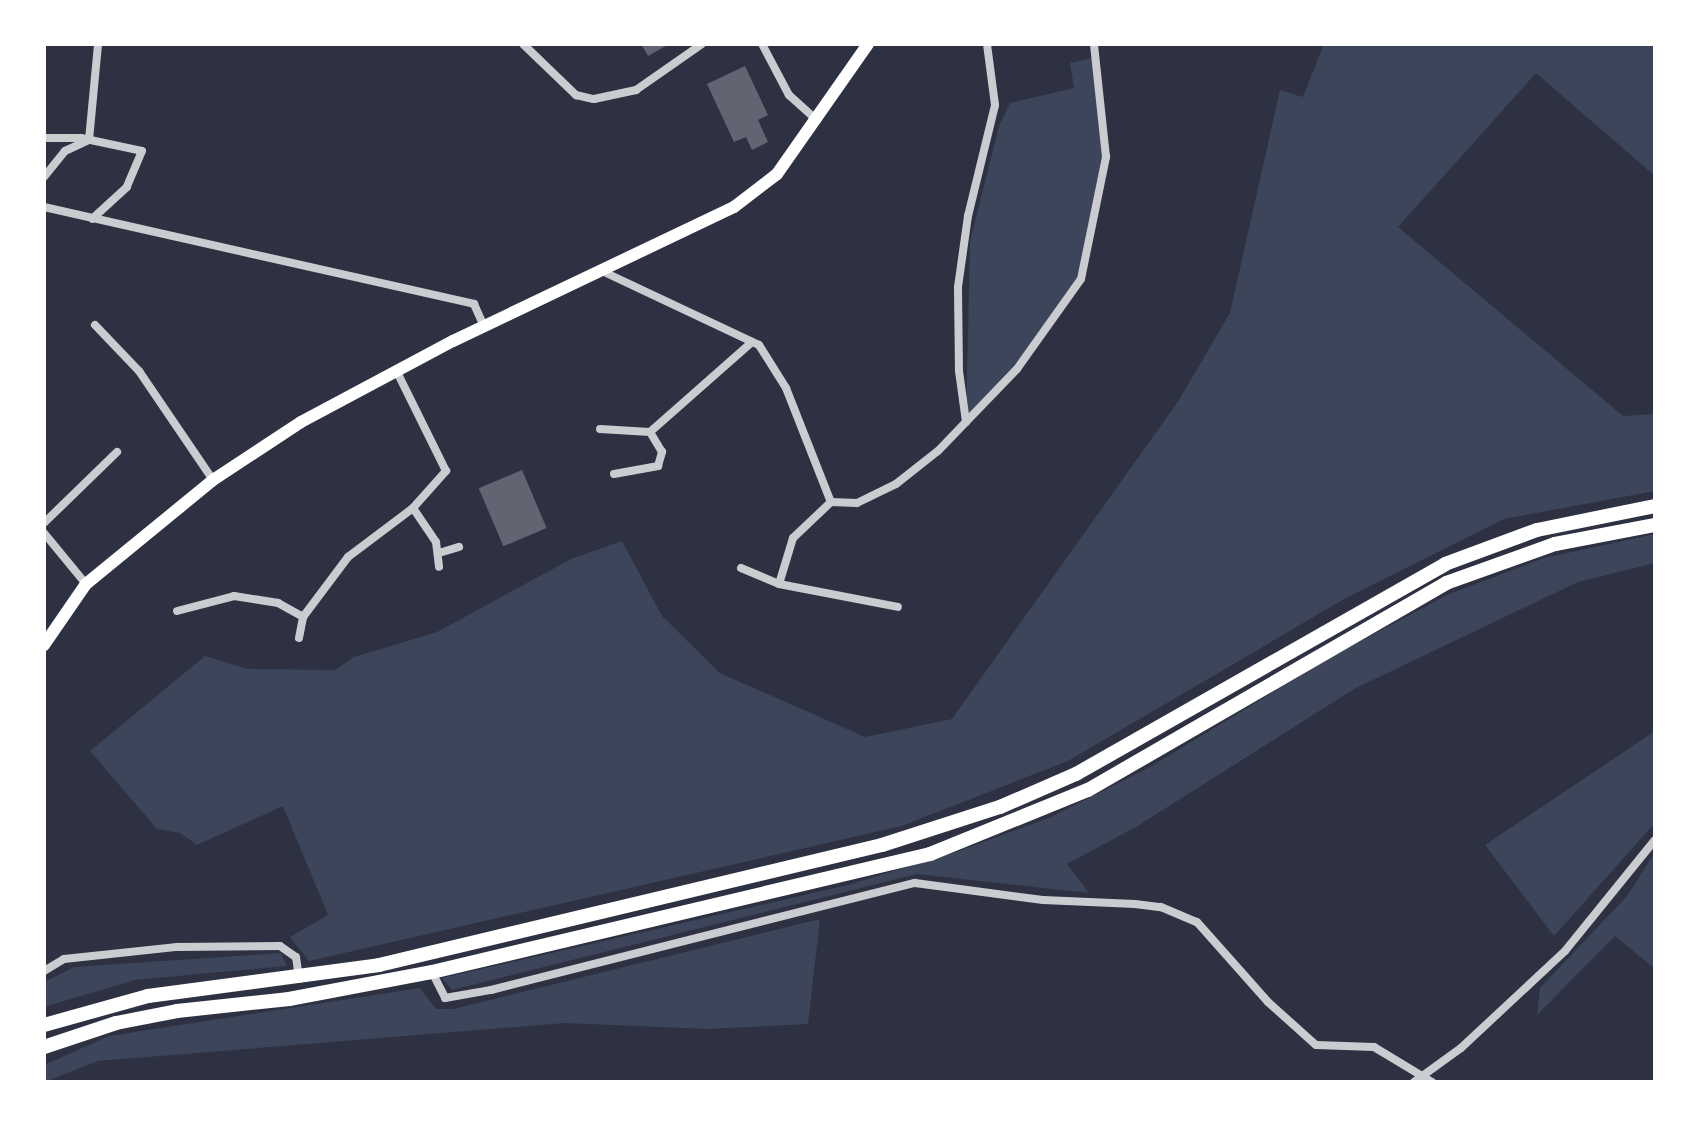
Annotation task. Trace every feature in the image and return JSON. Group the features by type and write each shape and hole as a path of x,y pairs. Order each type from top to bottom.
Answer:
{"highway":[{"path":"44,1025 148,996 299,979 463,946 803,865 1000,807 1165,726 1445,564 1537,530 1655,506"},
{"path":"44,1047 116,1023 177,1011 289,999 432,972 819,883 1001,829 1161,752 1378,619 1446,583 1555,544 1655,525"}],"main road":[{"path":"44,645 86,584 213,480 396,370 734,207 777,174 818,121 868,44"}],"street":[{"path":"89,140 98,44"},
{"path":"523,44 576,95 594,99 636,90 702,44"},
{"path":"762,44 789,95 818,121"},
{"path":"966,422 959,371 958,287 968,216 995,105 993,63 987,44"},
{"path":"779,584 793,538 831,502 857,503 896,484 966,422 1017,369 1081,279 1106,157 1094,44"},
{"path":"44,138 89,140 142,151 127,187 92,219"},
{"path":"44,177 65,151 89,140"},
{"path":"44,207 474,304 484,326"},
{"path":"604,272 752,342 786,388 831,502"},
{"path":"95,325 139,371 213,480"},
{"path":"600,429 650,432 752,342"},
{"path":"299,638 303,617 348,557 413,508 446,471 396,370"},
{"path":"614,474 658,466 662,452 650,432"},
{"path":"44,523 117,452"},
{"path":"413,508 439,553 439,567"},
{"path":"44,533 86,584"},
{"path":"439,553 459,547"},
{"path":"741,568 779,584 898,607"},
{"path":"177,611 234,596 278,603 303,617"},
{"path":"1414,1082 1429,1079 1565,951 1655,840"},
{"path":"432,972 445,998 491,990 915,883 1043,900 1161,907 1197,922 1268,1002 1316,1045 1374,1047 1429,1079"},
{"path":"44,971 64,959 177,947 280,946 296,957 299,979"}],"shaded area":[{"path":"1324,44 1655,44 1655,176 1536,73 1398,227 1623,416 1655,414 1655,491 1504,519 1346,598 1068,761 902,826 309,961 290,937 328,915 283,806 197,845 180,833 157,829 90,751 205,656 247,669 335,670 354,657 437,632 571,559 622,541 662,616 720,673 865,737 952,719 1179,400 1230,313 1280,90 1303,97"},
{"path":"1097,57 1106,157 1081,279 1048,329 966,422 970,241 999,126 1010,103 1074,88 1070,63"},
{"path":"1655,534 1655,563 1578,582 1354,689 1136,827 1067,864 1089,893 917,874 452,990 442,978 848,885 959,851 1051,817 1150,767 1331,657 1447,595 1544,558"},
{"path":"1655,731 1655,823 1554,936 1485,845"},
{"path":"1655,852 1655,969 1615,936 1537,1015 1540,988 1627,896"},
{"path":"820,919 808,1024 708,1029 565,1023 98,1061 44,1082 44,1065 109,1036 420,988 436,1009 453,1009"},
{"path":"281,953 287,966 135,980 44,1007 44,982 74,967"}],"building":[{"path":"641,44 669,44 648,56"},
{"path":"745,66 768,115 758,120 768,142 752,150 746,137 734,142 707,84"},
{"path":"522,470 547,528 503,546 479,488"}]}
